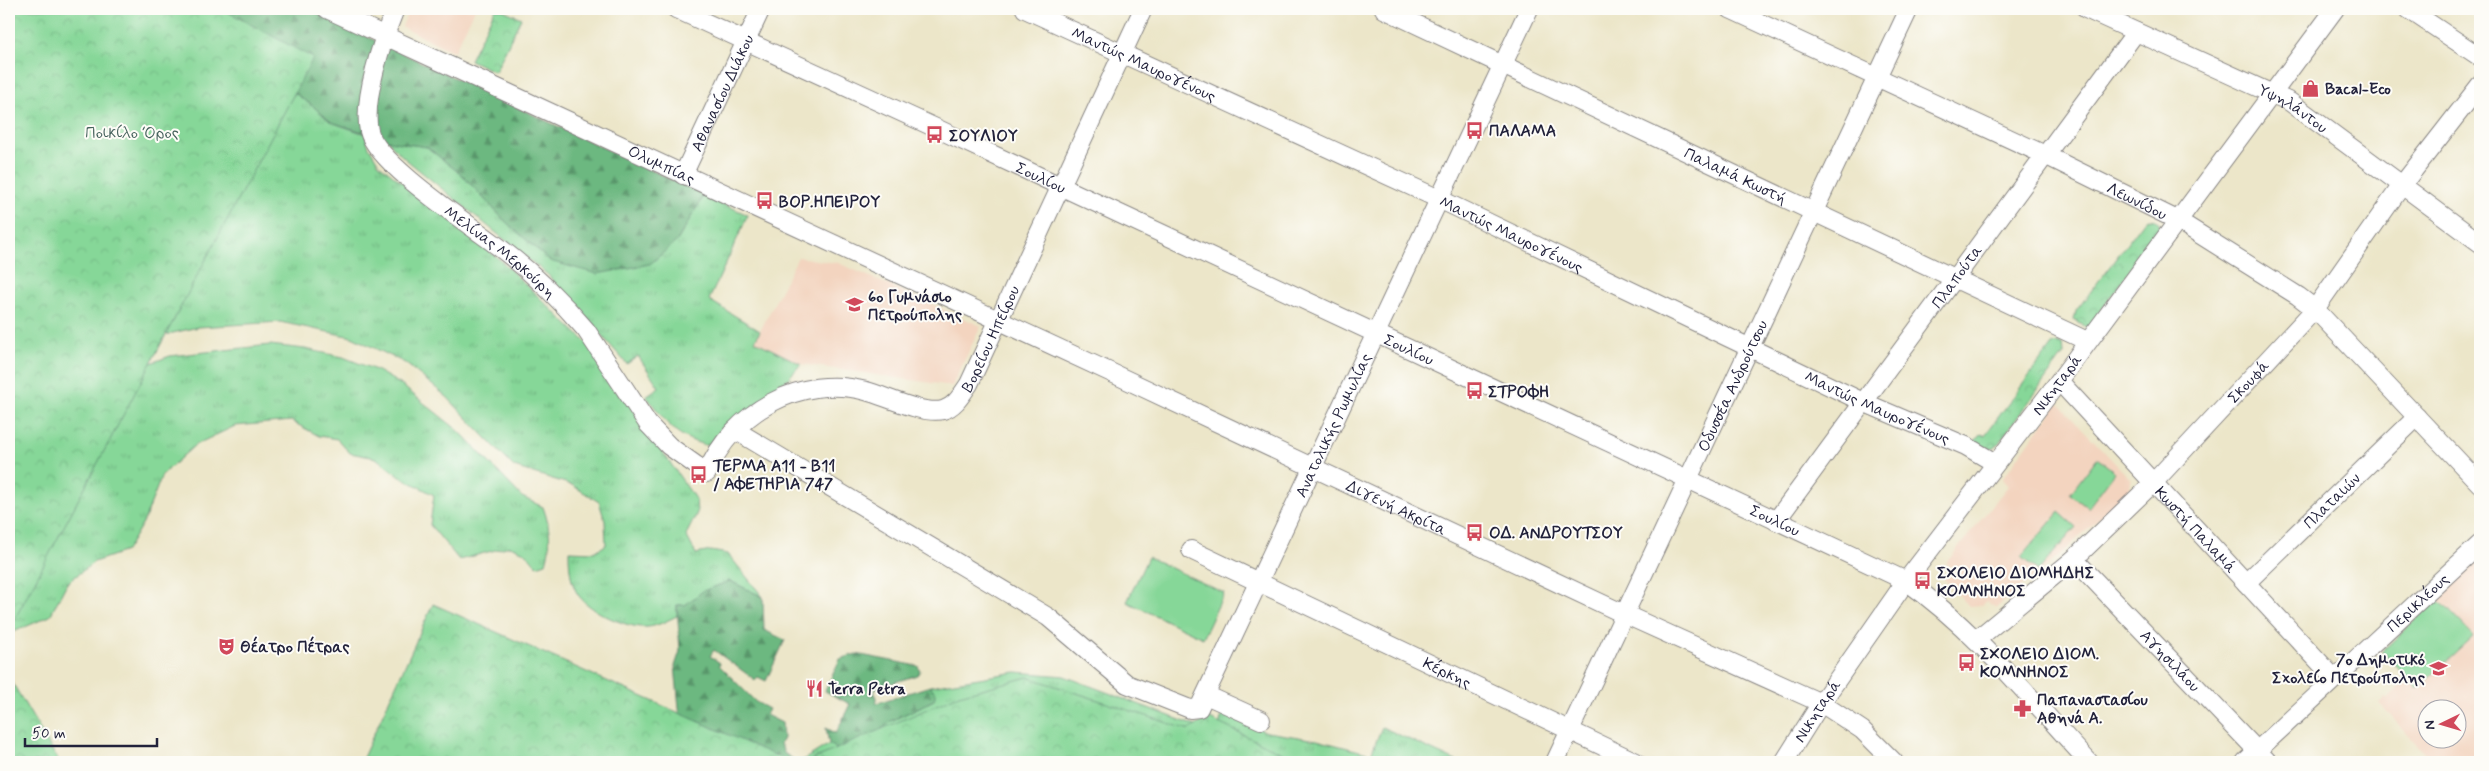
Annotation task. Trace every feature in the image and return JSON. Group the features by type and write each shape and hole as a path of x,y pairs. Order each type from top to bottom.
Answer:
{"street":[{"name":"Ολυμπίας","path":"327,9 997,320"},
{"name":"Μελίνας Μερκούρη","path":"394,9 384,36 376,67 368,117 369,130 378,149 384,157 428,194 506,252 576,318 586,330 648,424 669,446 707,473"},
{"name":"Σουλίου","path":"676,9 1906,581 1931,598 1976,640 2089,762"},
{"name":"Αθανασίου Διάκου","path":"683,175 761,9"},
{"name":"Μαντώς Μαυρογένους","path":"1025,9 1439,199 1863,402 1966,446 1995,463"},
{"name":"Βορείου Ηπείρου","path":"707,473 717,453 735,430 768,404 789,394 818,388 860,389 927,410 943,410 956,402 969,384 997,320 1143,9"},
{"name":"Παλαμά Κωστή","path":"1384,9 2087,342"},
{"name":"Ανατολικής Ρωμυλίας","path":"1204,701 1257,583 1529,9"},
{"name":"Λεωνίδου","path":"1730,9 2045,155 2177,220 2298,296 2314,309 2480,484"},
{"name":"Οδυσσέα Ανδρούτσου","path":"1555,762 1909,9"},
{"name":"Υψηλάντου","path":"2086,9 2290,102 2480,243"},
{"name":"Νικηταρά","path":"1784,762 1906,581 2058,381 2335,9"},
{"path":"2408,9 2480,57"},
{"name":"Πλαπούτα","path":"1776,521 2136,32"},
{"name":"Σκουφά","path":"1976,640 2074,559 2153,483 2314,309 2402,185 2480,85"},
{"name":"Διγενή Ακρίτα","path":"997,320 1624,614 1822,703 1862,730 1894,762"},
{"name":"Κωστή Παλαμά","path":"2058,381 2335,679"},
{"name":"Πλαταιών","path":"2246,583 2417,417"},
{"path":"735,430 1048,617 1127,684 1190,709 1195,710 1204,701 1261,720"},
{"name":"Περικλέους","path":"2257,758 2335,679 2480,544"},
{"name":"Κέρκης","path":"1191,550 1636,762"},
{"name":"Αγησιλάου","path":"2074,559 2257,758"}],"shaded area":[{"path":"409,9 475,9 454,52 402,27"},
{"name":"6ο Γυμνάσιο Πετρούπολης","path":"798,257 836,262 981,326 952,386 801,364 755,341"},
{"path":"2058,403 2131,480 2130,490 2064,551 1996,608 1986,601 1981,605 1969,606 1944,579 1953,569 1946,563 2008,486 2002,479"},
{"name":"7ο Δημοτικό Σχολείο Πετρούπολης","path":"2480,559 2480,762 2433,762 2420,748 2466,748 2466,698 2416,698 2416,743 2379,703 2386,697 2387,699 2408,679 2382,651"}],"green space":[{"path":"9,9 277,80 331,122 365,134 369,147 379,164 499,259 587,343 696,500 697,513 686,535 696,554 711,551 728,554 763,597 730,581 704,591 685,605 677,605 677,616 648,627 621,622 592,608 576,591 572,580 569,551 594,552 606,545 605,521 599,502 572,485 514,467 447,397 405,363 352,337 280,322 198,327 135,342"},
{"name":"Ποικίλο Όρος","path":"9,9 222,9 313,58 9,630"},
{"path":"141,9 308,9 704,195 677,241 650,264 597,274 550,261 506,222 462,175 427,147 394,142 331,122 277,80"},
{"path":"495,9 501,9 521,18 495,72 470,60"},
{"path":"387,140 427,147 462,175 506,222 677,241 704,195 748,215 709,300 760,331 755,341 801,364 775,393 713,447 681,435 667,423 646,396 659,387 638,356 627,364 548,275 403,157"},
{"path":"2145,220 2156,220 2159,224 2159,229 2090,326 2086,327 2074,320 2076,311"},
{"path":"2057,343 2063,345 2064,354 1995,448 1991,449 1974,442 1982,433 1985,435 2052,345"},
{"path":"270,345 305,349 343,357 376,370 400,384 459,431 522,497 543,507 549,535 546,563 537,566 525,552 510,546 459,560 430,525 434,495 399,476 376,458 350,453 337,439 319,436 291,421 235,426 195,445 162,475 144,521 126,551 94,562 67,583 50,616 9,634 9,401 118,375 170,356"},
{"path":"2097,458 2115,472 2088,508 2070,494"},
{"path":"2059,512 2076,527 2038,571 2021,557"},
{"path":"1148,557 1224,593 1203,638 1127,602"},
{"path":"730,581 763,597 764,630 785,640 766,681 758,677 755,680 714,650 710,656 720,663 719,665 756,702 769,709 766,715 782,723 783,738 780,744 785,754 793,759 783,762 681,729 675,666 680,651 677,605 685,605 703,591"},
{"path":"2438,599 2474,636 2417,689 2382,651"},
{"path":"433,604 790,762 361,762"},
{"path":"856,654 918,666 920,671 917,675 874,689 877,703 930,686 936,693 934,700 891,721 849,756 829,744 826,728 836,733 850,704 825,691 840,659"},
{"path":"1016,672 1064,676 1217,734 1222,714 1267,732 1317,740 1371,754 1382,727 1458,762 800,762 829,744 849,756 891,721 934,700 935,693 930,686"},
{"path":"9,677 59,762 9,762"},
{"path":"1028,677 1189,730 1208,718 1301,762 807,762 959,695"}],"place":[{"name":"Bacal-Eco","path":"2311,88"},
{"name":"ΠΑΛΑΜΑ","path":"1475,130"},
{"name":"ΣΟΥΛΙΟΥ","path":"935,135"},
{"name":"ΒΟΡ.ΗΠΕΙΡΟΥ","path":"765,201"},
{"name":"6ο Γυμνάσιο Πετρούπολης","path":"854,305"},
{"name":"ΣΤΡΟΦΗ","path":"1474,391"},
{"name":"ΤΕΡΜΑ Α11 - Β11 / ΑΦΕΤΗΡΙΑ 747","path":"699,474"},
{"name":"ΟΔ. ΑΝΔΡΟΥΤΣΟΥ","path":"1475,532"},
{"name":"ΣΧΟΛΕΙΟ ΔΙΟΜΗΔΗΣ ΚΟΜΝΗΝΟΣ","path":"1923,581"},
{"name":"Θέατρο Πέτρας","path":"226,646"},
{"name":"ΣΧΟΛΕΙΟ ΔΙΟΜ. ΚΟΜΝΗΝΟΣ","path":"1966,662"},
{"name":"7ο Δημοτικό Σχολείο Πετρούπολης","path":"2439,668"},
{"name":"Terra Petra","path":"814,688"},
{"name":"Παπαναστασίου Αθηνά Α.","path":"2023,708"}]}
